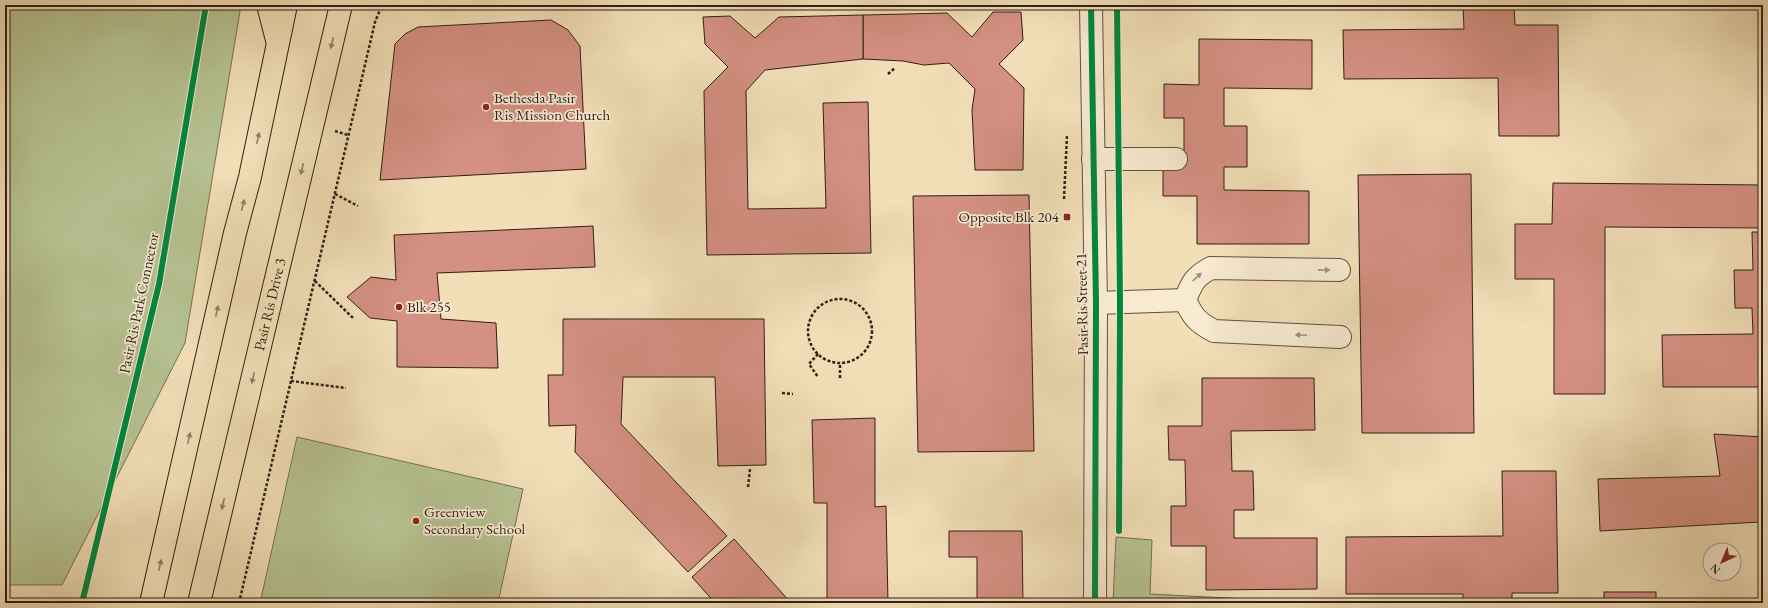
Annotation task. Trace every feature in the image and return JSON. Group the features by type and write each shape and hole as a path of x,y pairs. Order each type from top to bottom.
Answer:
{"main road":[{"path":"268,5 278,43"},
{"path":"151,603 235,233 250,177 286,5"},
{"name":"Pasir Ris Drive 3","path":"199,603 342,6"}],"street":[{"name":"Pasir Ris Street 21","path":"1091,5 1096,302 1095,603"},
{"path":"1093,160 1176,159"},
{"path":"1339,270 1211,268 1199,274 1192,282 1185,300 1192,316 1202,325 1214,331 1340,337"},
{"path":"1096,302 1185,300"}],"path":[{"path":"239,603 375,22 382,5"},
{"path":"888,74 895,68"},
{"path":"335,194 358,206"},
{"path":"315,280 353,318"},
{"path":"840,299 852,302 863,309 870,319 872,331 870,344 863,354 852,361 840,363 828,361 818,354 811,343 808,331 811,319 818,309 828,302 840,299"},
{"path":"818,354 809,364 818,377"},
{"path":"840,363 840,378"},
{"path":"291,381 346,388"},
{"path":"782,393 793,394"},
{"path":"748,487 750,469"},
{"path":"5,600 82,602 84,594"}],"green space":[{"path":"5,5 241,5 185,343 62,585 5,585"},
{"path":"297,437 523,489 498,603 260,603"},
{"path":"1116,537 1152,540 1150,594 1326,603 1113,603"}],"building":[{"path":"1463,5 1514,5 1515,25 1558,25 1559,136 1499,136 1498,78 1344,79 1343,30 1464,29"},
{"path":"993,12 1021,12 1023,40 999,64 1024,88 1023,170 975,170 972,110 975,89 949,63 924,65 903,61 863,59 863,15 947,13 972,37"},
{"path":"863,15 863,59 765,70 746,91 748,209 826,208 823,103 868,102 871,253 707,255 704,91 728,67 705,44 703,17 730,16 755,38 779,17"},
{"name":"Bethesda Pasir Ris Mission Church","path":"551,20 568,30 580,46 586,169 380,180 395,44 405,34 418,27"},
{"path":"1199,39 1312,40 1312,89 1224,88 1224,126 1247,126 1247,167 1224,167 1224,190 1309,191 1309,244 1197,244 1197,196 1163,196 1163,163 1184,164 1184,118 1164,118 1164,84 1199,85"},
{"path":"1471,174 1474,433 1362,433 1358,175"},
{"path":"1553,183 1763,185 1763,228 1605,227 1605,394 1554,394 1554,279 1515,279 1515,224 1552,224"},
{"path":"1029,195 1034,451 918,452 913,196"},
{"name":"Blk 255","path":"593,226 595,267 437,273 441,319 496,323 498,368 397,367 397,321 370,318 347,297 371,277 396,280 394,235"},
{"path":"1752,232 1763,232 1763,387 1663,387 1662,335 1753,334 1752,308 1735,308 1734,270 1753,270"},
{"path":"563,319 764,319 766,465 718,466 715,377 623,377 621,424 727,536 688,572 575,452 576,425 549,426 548,375 563,375"},
{"path":"1202,378 1314,378 1315,430 1231,431 1232,471 1253,471 1254,510 1234,510 1234,538 1317,538 1317,589 1206,590 1206,546 1171,546 1171,506 1186,506 1185,460 1169,460 1168,426 1202,426"},
{"path":"875,418 875,507 886,506 888,603 827,603 827,503 814,503 812,420"},
{"path":"1714,434 1763,437 1763,589 1760,590 1760,522 1600,531 1598,479 1720,476"},
{"path":"1502,471 1556,471 1558,593 1512,593 1512,603 1463,603 1463,594 1346,594 1346,537 1503,536"},
{"path":"949,531 1022,531 1023,603 977,603 977,557 949,557"},
{"path":"734,539 791,603 715,603 692,577"},
{"path":"1604,592 1656,592 1656,603 1604,603"}],"cycle path":[{"name":"Pasir Ris Park Connector","path":"82,603 159,284 206,5"},
{"path":"1091,5 1096,303 1095,603"},
{"path":"1117,5 1120,302 1119,531"}],"place":[{"name":"Bethesda Pasir Ris Mission Church","path":"486,107"},
{"name":"Opposite Blk 204","path":"1067,217"},
{"name":"Blk 255","path":"399,307"},
{"name":"Greenview Secondary School","path":"416,521"}]}
